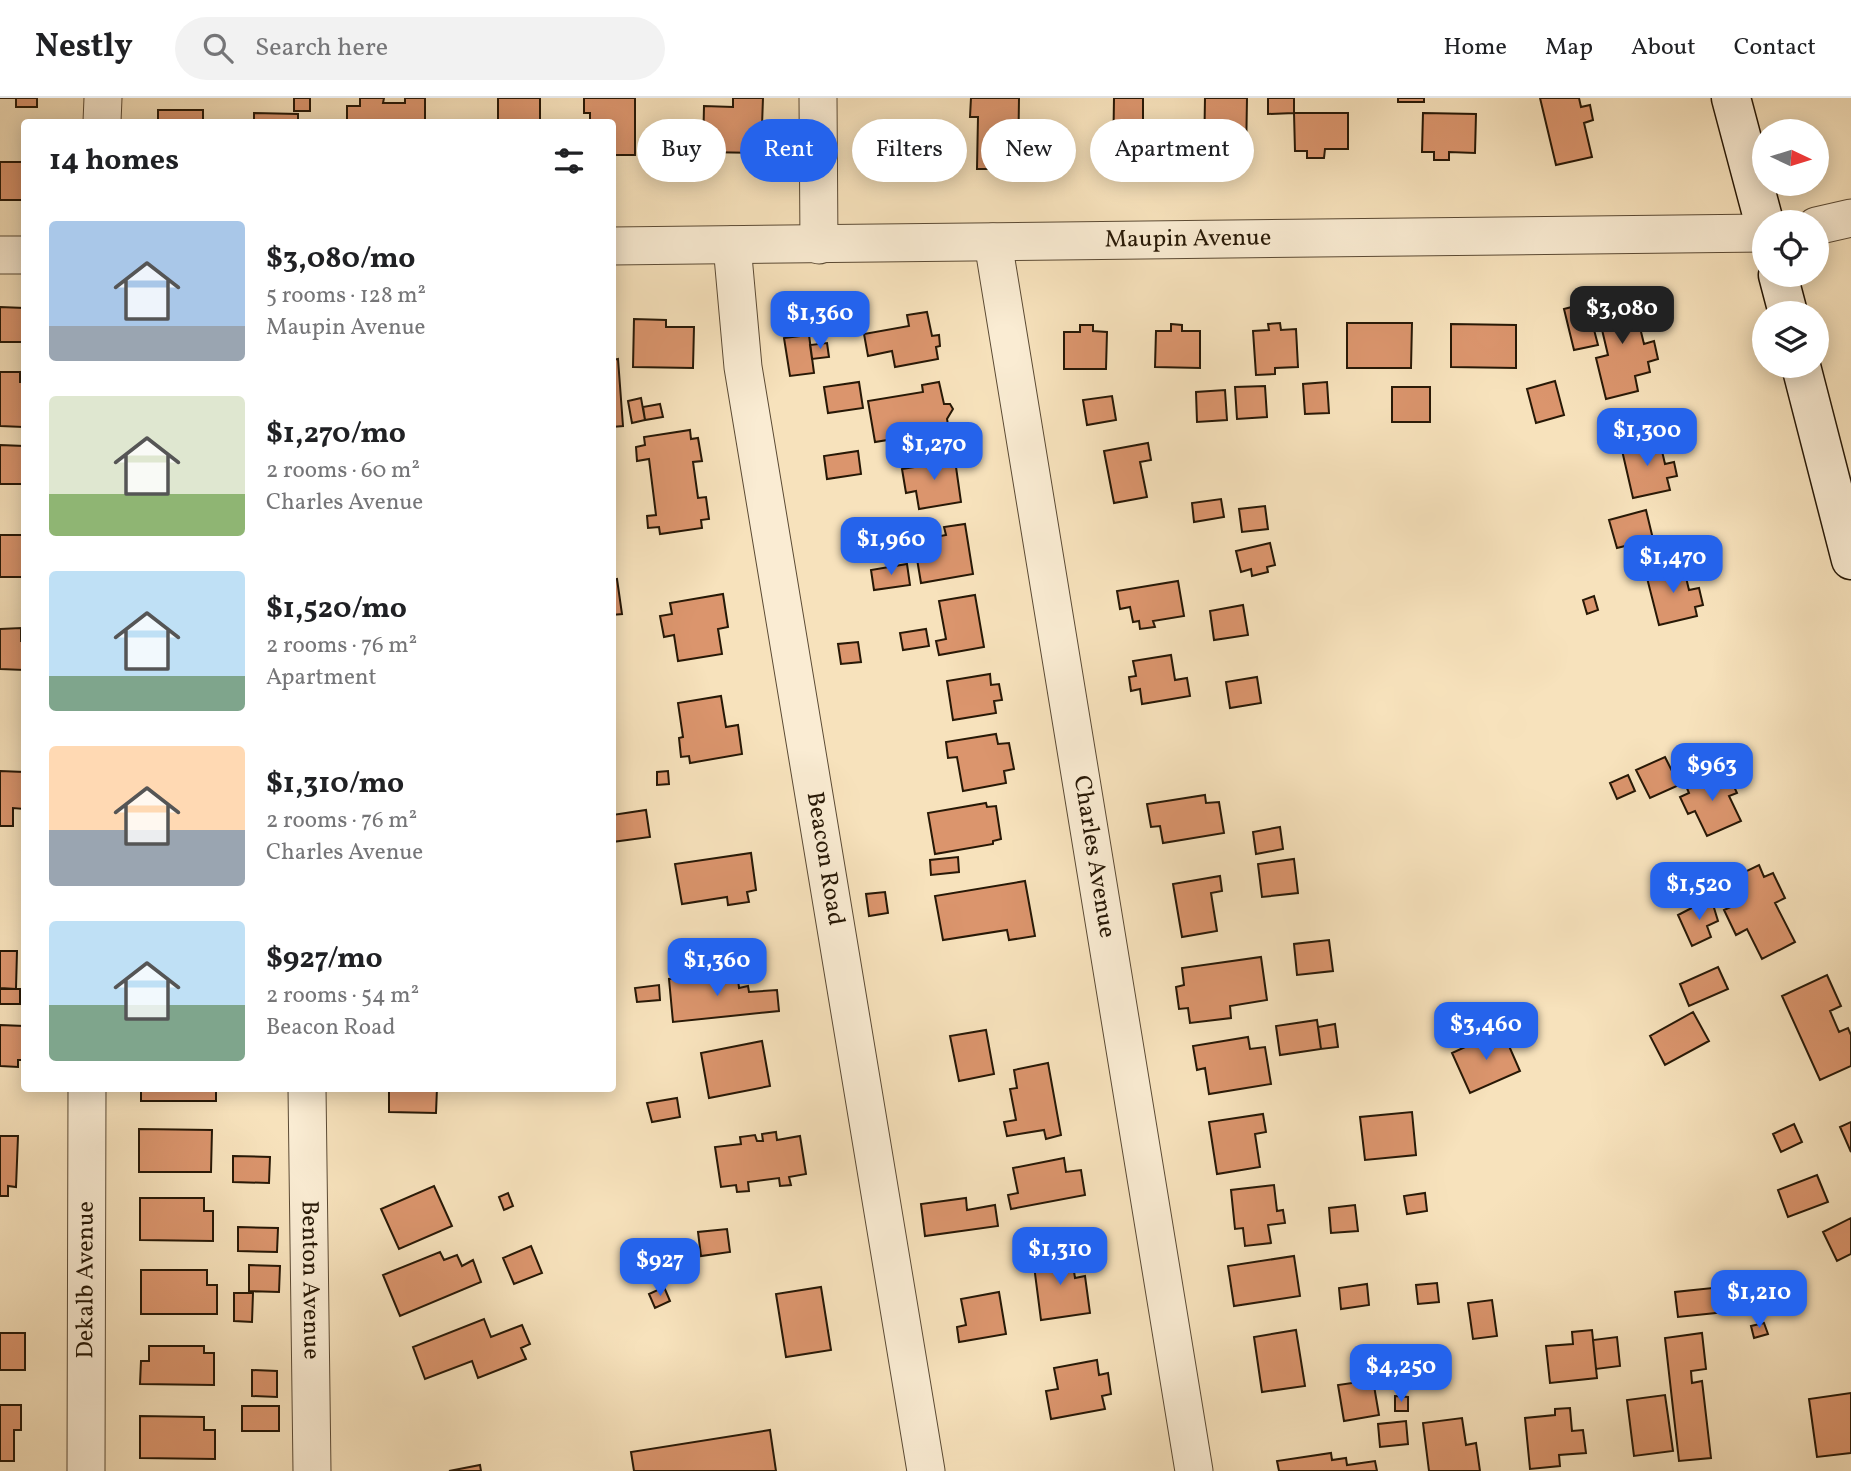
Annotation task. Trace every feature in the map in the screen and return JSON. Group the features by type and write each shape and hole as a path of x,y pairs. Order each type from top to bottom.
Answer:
{"street":[{"path":"102,119 103,98"},
{"path":"818,98 819,245"},
{"path":"1731,98 1761,210"},
{"path":"1829,223 1851,218"},
{"name":"Maupin Avenue","path":"616,246 1752,233"},
{"name":"Charles Avenue","path":"993,242 1194,1471"},
{"name":"Beacon Road","path":"732,245 743,367 926,1471"},
{"path":"0,255 21,255"},
{"path":"1804,378 1851,560"},
{"name":"Dekalb Avenue","path":"86,1471 87,1092"},
{"name":"Benton Avenue","path":"307,1092 312,1471"}],"building":[{"path":"16,98 37,98 37,107 16,107"},
{"path":"294,98 310,98 310,111 294,111"},
{"path":"360,98 384,98 383,103 405,103 405,98 425,98 425,119 347,119 347,106 360,106"},
{"path":"498,98 540,98 540,119 498,119"},
{"path":"584,98 635,98 635,155 616,155 616,119 590,119 590,113 584,113"},
{"path":"733,98 763,98 762,119 740,119 740,153 726,152 726,119 704,119 704,106 733,107"},
{"path":"971,98 1019,98 1019,119 981,119 981,169 977,169 978,117 970,117"},
{"path":"1114,98 1143,98 1143,119 1114,119"},
{"path":"1205,98 1247,98 1247,119 1205,119"},
{"path":"1268,98 1294,98 1294,113 1268,114"},
{"path":"1398,98 1424,98 1424,102 1398,102"},
{"path":"1540,98 1579,98 1581,107 1590,105 1593,120 1584,123 1592,157 1556,165"},
{"path":"158,110 203,110 203,119 158,119"},
{"path":"254,113 298,114 298,119 254,119"},
{"path":"1294,113 1348,113 1348,149 1325,149 1324,158 1307,158 1307,151 1295,151"},
{"path":"1423,113 1476,114 1475,153 1449,152 1449,160 1434,160 1434,152 1422,152"},
{"path":"0,162 21,162 21,200 0,200"},
{"path":"1631,291 1644,344 1654,341 1658,359 1648,362 1650,372 1635,376 1638,391 1606,399 1596,358 1608,355 1595,300"},
{"path":"1587,303 1598,345 1574,350 1564,309"},
{"path":"0,307 21,308 21,342 0,342"},
{"path":"927,312 932,336 939,335 940,346 936,347 938,359 895,367 892,351 868,356 864,334 909,326 907,315"},
{"path":"634,319 666,320 666,327 694,327 693,368 633,367"},
{"path":"1280,323 1281,330 1296,329 1298,367 1275,368 1275,374 1256,375 1253,331 1269,330 1268,324"},
{"path":"1347,323 1412,323 1411,368 1347,368"},
{"path":"1171,324 1182,325 1182,331 1200,331 1200,368 1155,367 1156,331 1171,331"},
{"path":"1451,324 1516,325 1516,368 1451,367"},
{"path":"1080,325 1093,325 1093,331 1107,332 1106,369 1064,369 1064,332 1080,332"},
{"path":"809,335 814,373 790,376 784,338"},
{"path":"827,343 829,357 812,359 810,345"},
{"path":"616,359 623,426 616,427"},
{"path":"0,372 20,372 21,427 0,426"},
{"path":"1555,381 1564,415 1536,423 1527,389"},
{"path":"859,382 863,408 828,413 824,387"},
{"path":"939,382 944,404 950,404 953,409 947,419 949,430 875,442 868,401 923,392 922,385"},
{"path":"1327,382 1329,413 1305,414 1303,384"},
{"path":"1265,386 1267,417 1237,419 1235,387"},
{"path":"1392,387 1430,387 1430,422 1392,422"},
{"path":"1225,390 1227,420 1197,422 1196,392"},
{"path":"1112,396 1116,420 1087,425 1083,400"},
{"path":"641,398 645,420 632,423 628,401"},
{"path":"660,404 663,417 645,420 643,407"},
{"path":"690,430 691,439 698,438 702,461 693,462 698,498 706,497 709,519 701,520 702,528 660,534 659,527 648,528 647,516 656,515 649,459 637,461 636,447 645,445 644,437"},
{"path":"1659,438 1665,464 1674,462 1677,476 1667,478 1670,490 1633,498 1621,446"},
{"path":"1148,443 1151,460 1140,462 1147,497 1114,503 1104,451"},
{"path":"0,445 21,446 21,484 0,484"},
{"path":"858,451 861,474 827,479 824,456"},
{"path":"954,453 961,502 919,509 916,491 906,493 902,469 934,464 933,456"},
{"path":"1221,499 1224,517 1194,522 1192,503"},
{"path":"1265,506 1268,529 1242,532 1239,509"},
{"path":"1646,510 1653,539 1617,548 1609,520"},
{"path":"965,524 973,574 921,583 914,541 946,535 944,527"},
{"path":"0,535 21,535 21,577 0,577"},
{"path":"1270,543 1275,565 1267,567 1268,572 1252,576 1251,569 1241,572 1236,551"},
{"path":"907,564 910,585 874,590 871,570"},
{"path":"1683,565 1689,590 1699,588 1703,605 1695,607 1697,616 1659,625 1646,574"},
{"path":"616,579 622,614 616,615"},
{"path":"1178,581 1184,616 1153,621 1155,627 1140,629 1139,621 1133,622 1130,607 1120,609 1117,591"},
{"path":"723,594 728,627 718,629 722,654 678,661 674,635 664,637 660,616 672,614 670,603"},
{"path":"975,595 984,647 939,655 936,641 946,639 939,601"},
{"path":"1594,596 1598,610 1587,614 1583,600"},
{"path":"1243,605 1248,635 1214,640 1210,611"},
{"path":"21,628 21,670 0,669 0,629"},
{"path":"926,629 929,646 903,650 900,633"},
{"path":"858,642 861,662 841,664 838,644"},
{"path":"1171,655 1175,680 1187,678 1190,696 1142,704 1140,689 1131,691 1129,677 1136,676 1133,661"},
{"path":"990,674 991,685 999,684 1002,700 994,701 996,713 953,720 947,681"},
{"path":"1257,677 1261,703 1230,708 1226,682"},
{"path":"721,696 726,727 738,725 742,754 690,763 689,756 681,757 679,738 683,737 678,703"},
{"path":"996,734 998,744 1009,743 1014,769 1004,771 1006,783 963,791 957,757 948,758 946,742"},
{"path":"1665,757 1679,785 1650,798 1636,770"},
{"path":"0,771 21,772 21,809 13,808 13,826 0,826"},
{"path":"668,771 669,784 657,785 657,772"},
{"path":"1718,771 1723,783 1731,780 1737,793 1729,796 1741,821 1707,836 1695,811 1688,814 1680,797 1689,793 1686,786"},
{"path":"1628,775 1635,791 1617,799 1610,783"},
{"path":"1205,795 1206,803 1219,802 1224,833 1163,843 1160,826 1151,827 1147,804"},
{"path":"986,803 987,807 996,806 1001,839 993,841 993,844 935,854 928,813"},
{"path":"646,810 650,837 616,841 616,814"},
{"path":"1280,827 1283,849 1256,854 1253,832"},
{"path":"751,853 756,890 747,892 749,902 728,905 727,897 682,904 675,864"},
{"path":"958,857 959,872 931,875 930,860"},
{"path":"1294,859 1298,893 1262,897 1258,864"},
{"path":"1759,865 1764,877 1773,873 1785,898 1775,903 1795,942 1762,959 1747,929 1736,935 1724,910 1733,906 1722,883"},
{"path":"1220,876 1222,891 1211,893 1217,931 1182,937 1173,884"},
{"path":"1025,881 1035,936 1009,940 1007,930 943,940 935,896"},
{"path":"885,892 888,913 869,916 866,894"},
{"path":"1711,898 1718,921 1707,926 1711,937 1692,946 1678,915"},
{"path":"1329,940 1333,971 1297,975 1294,944"},
{"path":"0,951 17,951 16,989 0,988"},
{"path":"1261,957 1267,1000 1230,1006 1231,1018 1190,1023 1188,1008 1179,1009 1176,987 1184,985 1182,968"},
{"path":"1718,967 1728,989 1689,1006 1680,984"},
{"path":"737,971 739,988 748,986 749,992 777,990 779,1011 673,1022 669,979"},
{"path":"1827,975 1841,1006 1830,1011 1839,1032 1848,1028 1851,1035 1851,1066 1820,1080 1782,996"},
{"path":"659,985 660,1000 637,1002 635,988"},
{"path":"0,989 20,989 20,1004 0,1004"},
{"path":"1693,1012 1709,1041 1665,1065 1650,1036"},
{"path":"1317,1020 1321,1049 1280,1055 1276,1026"},
{"path":"1335,1024 1338,1047 1321,1049 1318,1027"},
{"path":"0,1025 21,1026 21,1060 18,1060 18,1067 0,1066"},
{"path":"986,1030 994,1074 959,1081 950,1036"},
{"path":"1502,1030 1520,1071 1470,1093 1452,1053"},
{"path":"1248,1037 1250,1049 1265,1047 1271,1084 1209,1094 1205,1068 1197,1070 1193,1046"},
{"path":"762,1041 770,1086 709,1098 701,1053"},
{"path":"1048,1063 1061,1135 1046,1139 1044,1130 1007,1136 1004,1122 1016,1120 1010,1089 1017,1088 1014,1070"},
{"path":"141,1092 216,1092 216,1101 141,1101"},
{"path":"389,1092 437,1092 436,1113 389,1112"},
{"path":"677,1098 680,1117 652,1122 647,1103"},
{"path":"1412,1112 1416,1155 1365,1160 1360,1117"},
{"path":"1263,1114 1266,1132 1255,1134 1260,1167 1217,1174 1209,1122"},
{"path":"1851,1122 1851,1152 1840,1127"},
{"path":"1794,1124 1802,1142 1781,1152 1773,1134"},
{"path":"139,1129 212,1130 211,1172 139,1172"},
{"path":"776,1132 777,1140 800,1136 806,1174 789,1177 791,1185 780,1186 779,1178 748,1182 749,1191 737,1192 736,1185 721,1187 715,1147 741,1144 740,1137 755,1135 757,1141 763,1141 762,1134"},
{"path":"0,1136 18,1136 16,1187 8,1186 8,1196 0,1196"},
{"path":"233,1156 270,1157 269,1183 233,1182"},
{"path":"1064,1158 1066,1172 1081,1170 1085,1195 1011,1209 1008,1195 1018,1193 1013,1168"},
{"path":"1817,1175 1828,1202 1788,1217 1778,1190"},
{"path":"1274,1185 1277,1211 1283,1210 1285,1223 1268,1225 1271,1243 1245,1246 1243,1228 1235,1229 1231,1190"},
{"path":"434,1186 452,1226 399,1249 381,1209"},
{"path":"508,1193 513,1206 504,1210 499,1197"},
{"path":"1425,1193 1427,1211 1407,1214 1404,1196"},
{"path":"140,1198 204,1198 204,1211 213,1211 213,1241 140,1240"},
{"path":"966,1198 967,1210 995,1205 998,1226 925,1236 921,1204"},
{"path":"1355,1205 1358,1231 1331,1233 1329,1208"},
{"path":"1851,1218 1851,1254 1837,1261 1823,1232"},
{"path":"238,1227 278,1228 277,1252 238,1251"},
{"path":"727,1229 730,1252 701,1256 698,1232"},
{"path":"531,1246 542,1273 514,1284 503,1258"},
{"path":"440,1252 444,1260 457,1255 462,1266 473,1260 481,1282 400,1316 383,1275"},
{"path":"1071,1252 1075,1278 1085,1276 1090,1313 1041,1320 1033,1258"},
{"path":"1294,1256 1300,1296 1234,1306 1228,1266"},
{"path":"249,1265 280,1266 279,1292 249,1291"},
{"path":"141,1270 207,1270 207,1285 217,1285 217,1314 141,1314"},
{"path":"1437,1283 1439,1302 1418,1304 1416,1285"},
{"path":"1367,1284 1369,1305 1341,1309 1339,1288"},
{"path":"664,1287 670,1301 655,1308 649,1294"},
{"path":"821,1287 831,1350 786,1357 776,1294"},
{"path":"1722,1287 1725,1312 1678,1317 1675,1292"},
{"path":"999,1292 1006,1334 959,1342 957,1327 966,1325 961,1299"},
{"path":"234,1293 253,1293 252,1322 234,1321"},
{"path":"1492,1300 1497,1336 1473,1339 1468,1303"},
{"path":"484,1319 491,1337 522,1325 530,1344 521,1348 526,1359 478,1378 472,1361 425,1379 413,1347"},
{"path":"1764,1323 1768,1334 1754,1338 1751,1326"},
{"path":"1296,1330 1305,1386 1262,1392 1254,1337"},
{"path":"1592,1330 1597,1378 1550,1383 1546,1346 1573,1344 1572,1332"},
{"path":"0,1333 25,1333 25,1370 0,1370"},
{"path":"1702,1333 1706,1369 1691,1371 1692,1383 1702,1381 1711,1458 1679,1461 1665,1338"},
{"path":"1617,1337 1620,1366 1596,1369 1593,1340"},
{"path":"149,1346 204,1346 204,1353 214,1353 214,1385 140,1384 141,1361 149,1361"},
{"path":"1097,1360 1099,1375 1108,1373 1111,1394 1102,1396 1105,1409 1051,1419 1046,1391 1058,1389 1054,1368"},
{"path":"252,1370 277,1371 277,1397 252,1396"},
{"path":"1373,1380 1379,1415 1344,1421 1338,1385"},
{"path":"1851,1393 1851,1453 1817,1457 1809,1399"},
{"path":"1665,1395 1673,1451 1634,1456 1627,1400"},
{"path":"1395,1396 1408,1397 1408,1411 1395,1411"},
{"path":"0,1405 21,1405 21,1430 14,1430 14,1461 0,1461"},
{"path":"242,1406 279,1406 279,1431 242,1431"},
{"path":"1570,1408 1572,1431 1583,1430 1586,1453 1559,1455 1560,1466 1530,1469 1525,1418 1555,1415 1555,1409"},
{"path":"140,1416 204,1417 204,1430 215,1430 215,1459 140,1458"},
{"path":"1462,1418 1466,1445 1476,1443 1480,1471 1429,1471 1423,1423"},
{"path":"1406,1421 1408,1444 1380,1447 1378,1424"},
{"path":"770,1430 776,1471 634,1471 631,1452"},
{"path":"1331,1453 1332,1460 1346,1458 1347,1465 1375,1461 1377,1471 1279,1471 1277,1461"},
{"path":"480,1465 481,1471 449,1471"}]}
